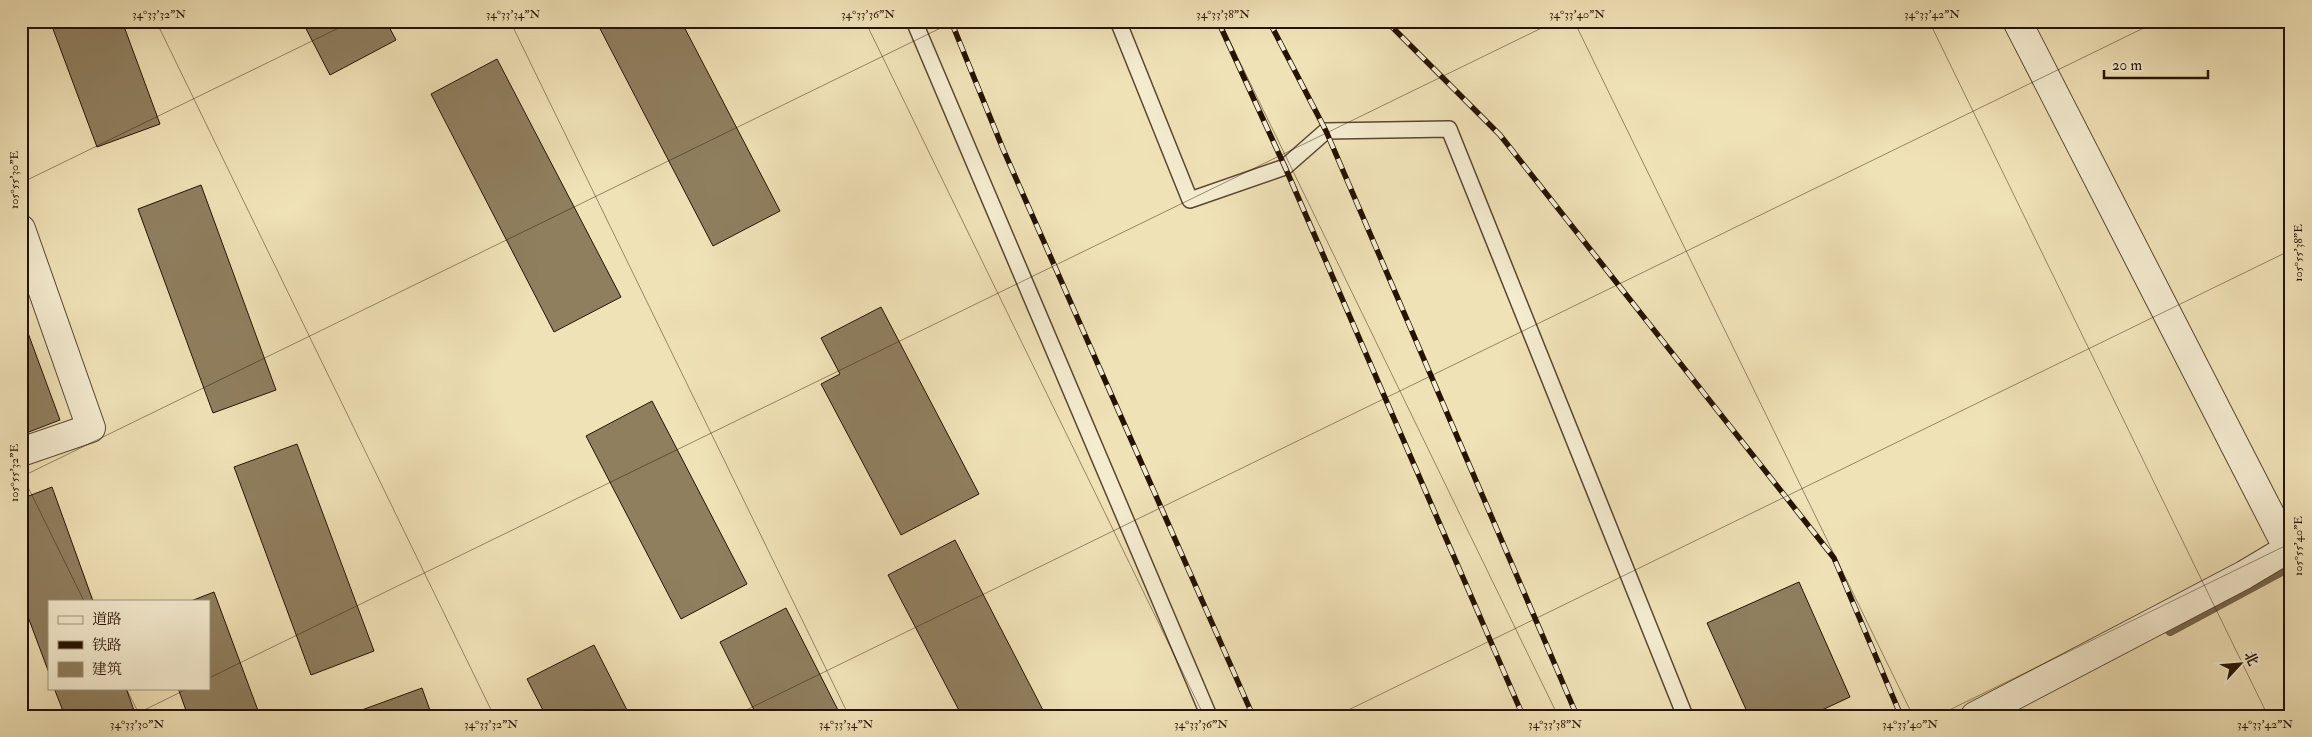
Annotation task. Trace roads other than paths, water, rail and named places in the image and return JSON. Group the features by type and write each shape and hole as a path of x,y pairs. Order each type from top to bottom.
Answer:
{"street":[{"path":"1975,716 2236,579 2289,548 2017,21"},
{"path":"21,229 91,428 21,452"}],"lane":[{"path":"914,21 1209,716"},
{"path":"1118,21 1190,200 1284,167 1326,131 1449,129 1685,716"}],"waterway":[{"path":"2170,631 2291,566"}],"railway":[{"path":"951,21 1003,149 1253,716"},
{"path":"1218,21 1285,167 1523,716"},
{"path":"1269,21 1326,131 1577,716"},
{"path":"1386,21 1500,135 1834,558 1901,716"}]}
